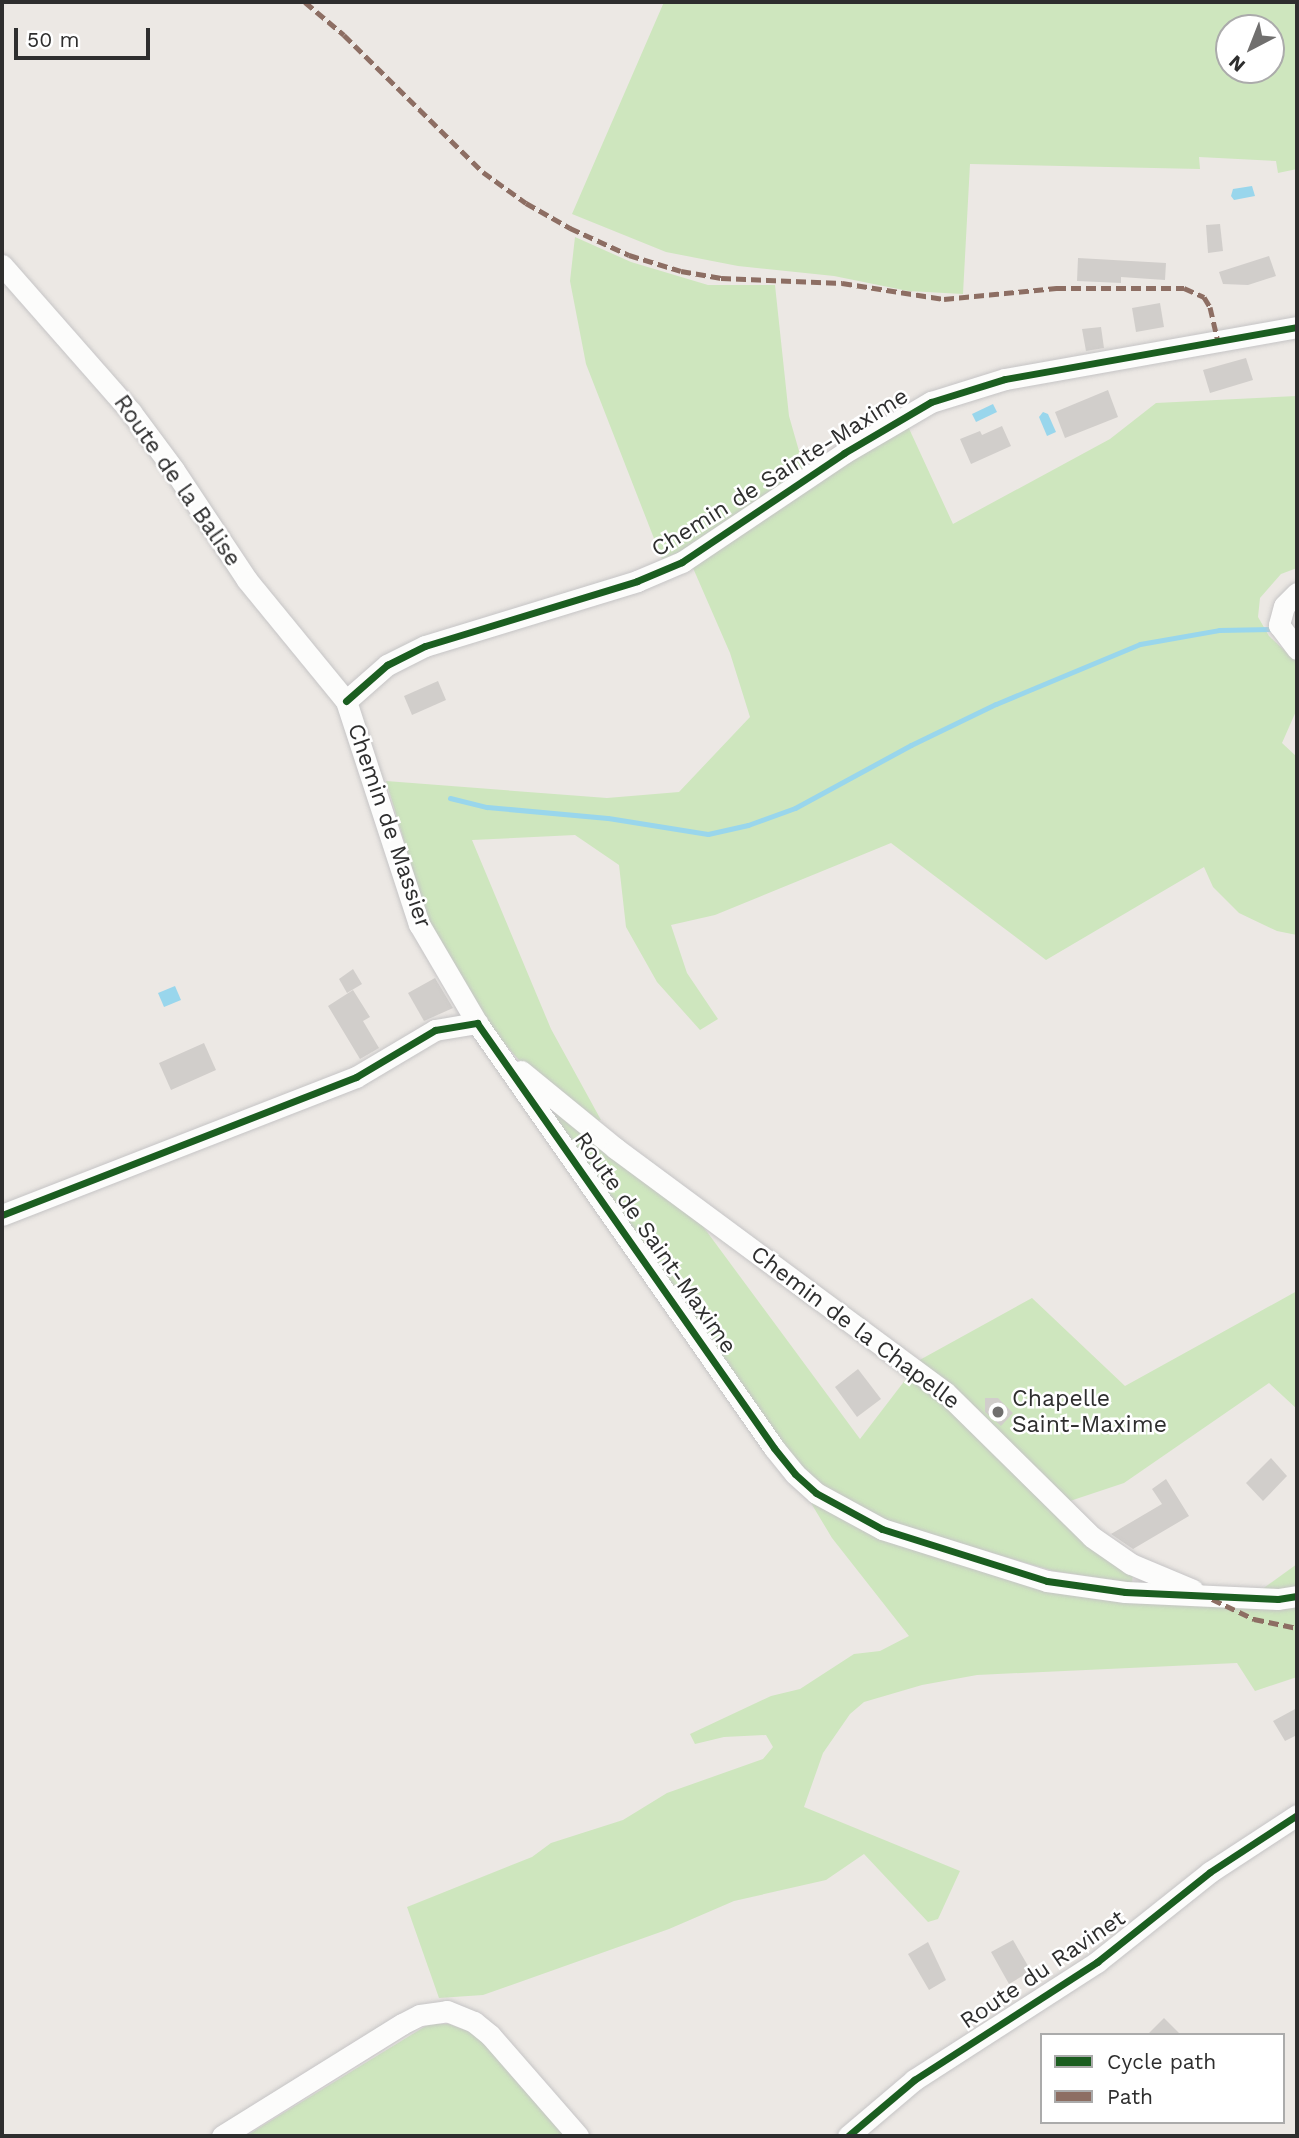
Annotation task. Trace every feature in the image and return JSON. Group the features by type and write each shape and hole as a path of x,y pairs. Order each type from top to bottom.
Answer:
{"street":[{"name":"Route de la Balise","path":"2,265 131,412 174,470 247,580 346,701"},
{"name":"Chemin de Sainte-Maxime","path":"346,701 387,665 425,646 637,581 682,562 835,459 931,402 1006,379 1297,327"},
{"path":"1288,638 1280,614 1297,593"},
{"name":"Chemin de Massier","path":"346,701 419,924 477,1023"},
{"path":"2,1215 356,1077 435,1030 477,1023"},
{"name":"Route de Saint-Maxime","path":"477,1023 503,1056 774,1448 795,1474 816,1493 882,1529 1047,1581 1125,1592 1297,1597"},
{"name":"Chemin de la Chapelle","path":"503,1056 615,1148 945,1392 1091,1536 1130,1564 1206,1596"},
{"name":"Route du Ravinet","path":"848,2136 876,2110 932,2067 1097,1962 1210,1872 1297,1815"},
{"path":"222,2136 402,2024 420,2015 447,2011 474,2022 490,2035 578,2136"}],"green space":[{"path":"664,2 1297,2 1297,169 1278,173 1276,161 1199,157 1200,169 970,164 963,294 908,291 834,276 738,266 666,252 572,214"},
{"path":"575,237 631,262 708,285 775,285 789,416 805,472 687,549 662,559 586,364 570,281"},
{"path":"1297,396 1297,568 1281,574 1260,598 1258,617 1269,636 1297,662 1297,709 1282,743 1297,757 1297,935 1277,931 1239,913 1213,887 1204,867 1046,960 891,843 715,915 671,925 687,973 718,1019 700,1030 657,982 626,927 619,865 575,835 472,840 551,1029 601,1120 592,1121 518,1059 491,1028 430,927 386,781 607,798 679,792 750,717 730,653 693,568 906,422 953,524 1110,439 1156,403"},
{"path":"526,1082 699,1221 860,1439 909,1375 939,1396 1133,1573 1132,1583 1054,1571 872,1518 803,1473"},
{"path":"1297,1291 1297,1409 1269,1383 1124,1483 1064,1503 916,1362 1032,1298 1125,1386"},
{"path":"808,1498 1048,1586 1297,1601 1297,1677 1255,1691 1237,1663 977,1675 922,1685 864,1702 850,1714 823,1753 804,1807 960,1871 938,1919 928,1922 864,1854 826,1880 734,1901 669,1929 483,1995 439,1998 407,1907 532,1857 551,1843 623,1820 667,1793 763,1759 773,1747 766,1735 724,1737 695,1744 690,1734 771,1696 800,1689 854,1654 880,1651 909,1636 832,1538"},
{"path":"1297,1564 1297,1591 1261,1590"},
{"path":"429,2024 449,2024 475,2034 566,2136 246,2136"}],"water":[{"path":"1252,186 1255,196 1234,200 1231,196 1233,189"},
{"path":"993,404 997,412 976,422 972,414"},
{"path":"1043,412 1048,414 1056,432 1047,436 1039,417"},
{"path":"175,986 181,1000 164,1007 158,993"}],"building":[{"path":"1220,224 1223,251 1208,253 1206,225"},
{"path":"1269,256 1276,276 1248,285 1223,284 1219,272"},
{"path":"1078,258 1166,263 1165,280 1121,277 1121,283 1077,281"},
{"path":"1160,303 1164,327 1136,332 1132,308"},
{"path":"1101,327 1104,348 1086,351 1082,329"},
{"path":"1246,358 1253,380 1210,393 1203,370"},
{"path":"1108,390 1118,417 1065,438 1055,412"},
{"path":"1002,426 1011,446 971,464 960,439 980,431 982,435"},
{"path":"438,681 446,700 412,715 404,696"},
{"path":"353,969 362,984 347,993 339,979"},
{"path":"435,978 453,1008 424,1021 408,993"},
{"path":"353,990 370,1017 363,1021 379,1048 360,1059 328,1006"},
{"path":"204,1043 216,1070 171,1090 159,1063"},
{"path":"858,1369 881,1399 857,1417 835,1387"},
{"name":"Chapelle Saint-Maxime","path":"985,1398 998,1398 1013,1413 1001,1426 985,1412"},
{"path":"1271,1458 1287,1476 1263,1501 1246,1483"},
{"path":"1166,1479 1189,1516 1133,1549 1111,1534 1162,1504 1152,1489"},
{"path":"1297,1708 1297,1735 1285,1741 1273,1721"},
{"path":"1013,1940 1031,1971 1009,1984 991,1952"},
{"path":"928,1942 946,1980 929,1990 908,1954"},
{"path":"1164,2018 1179,2033 1149,2033"}],"waterway":[{"path":"450,798 487,807 608,818 708,834 748,825 795,808 911,745 996,704 1140,644 1219,630 1276,629"}],"marked path":[{"path":"305,2 344,35 483,172 526,203 570,228 629,255 681,271 721,278 842,283 944,299 1056,288 1184,288 1204,297 1210,307 1218,343"},
{"path":"1212,1599 1254,1619 1297,1628"}],"cycle path":[{"path":"346,701 387,665 425,646 637,581 682,562 844,453 931,402 1005,379 1297,327"},
{"path":"2,1215 356,1077 435,1030 477,1023 774,1448 795,1474 816,1493 882,1529 1047,1581 1125,1592 1278,1599 1297,1596"},
{"path":"848,2136 914,2080 1097,1962 1210,1872 1297,1815"}],"place":[{"name":"Chapelle Saint-Maxime","path":"998,1412"}]}
